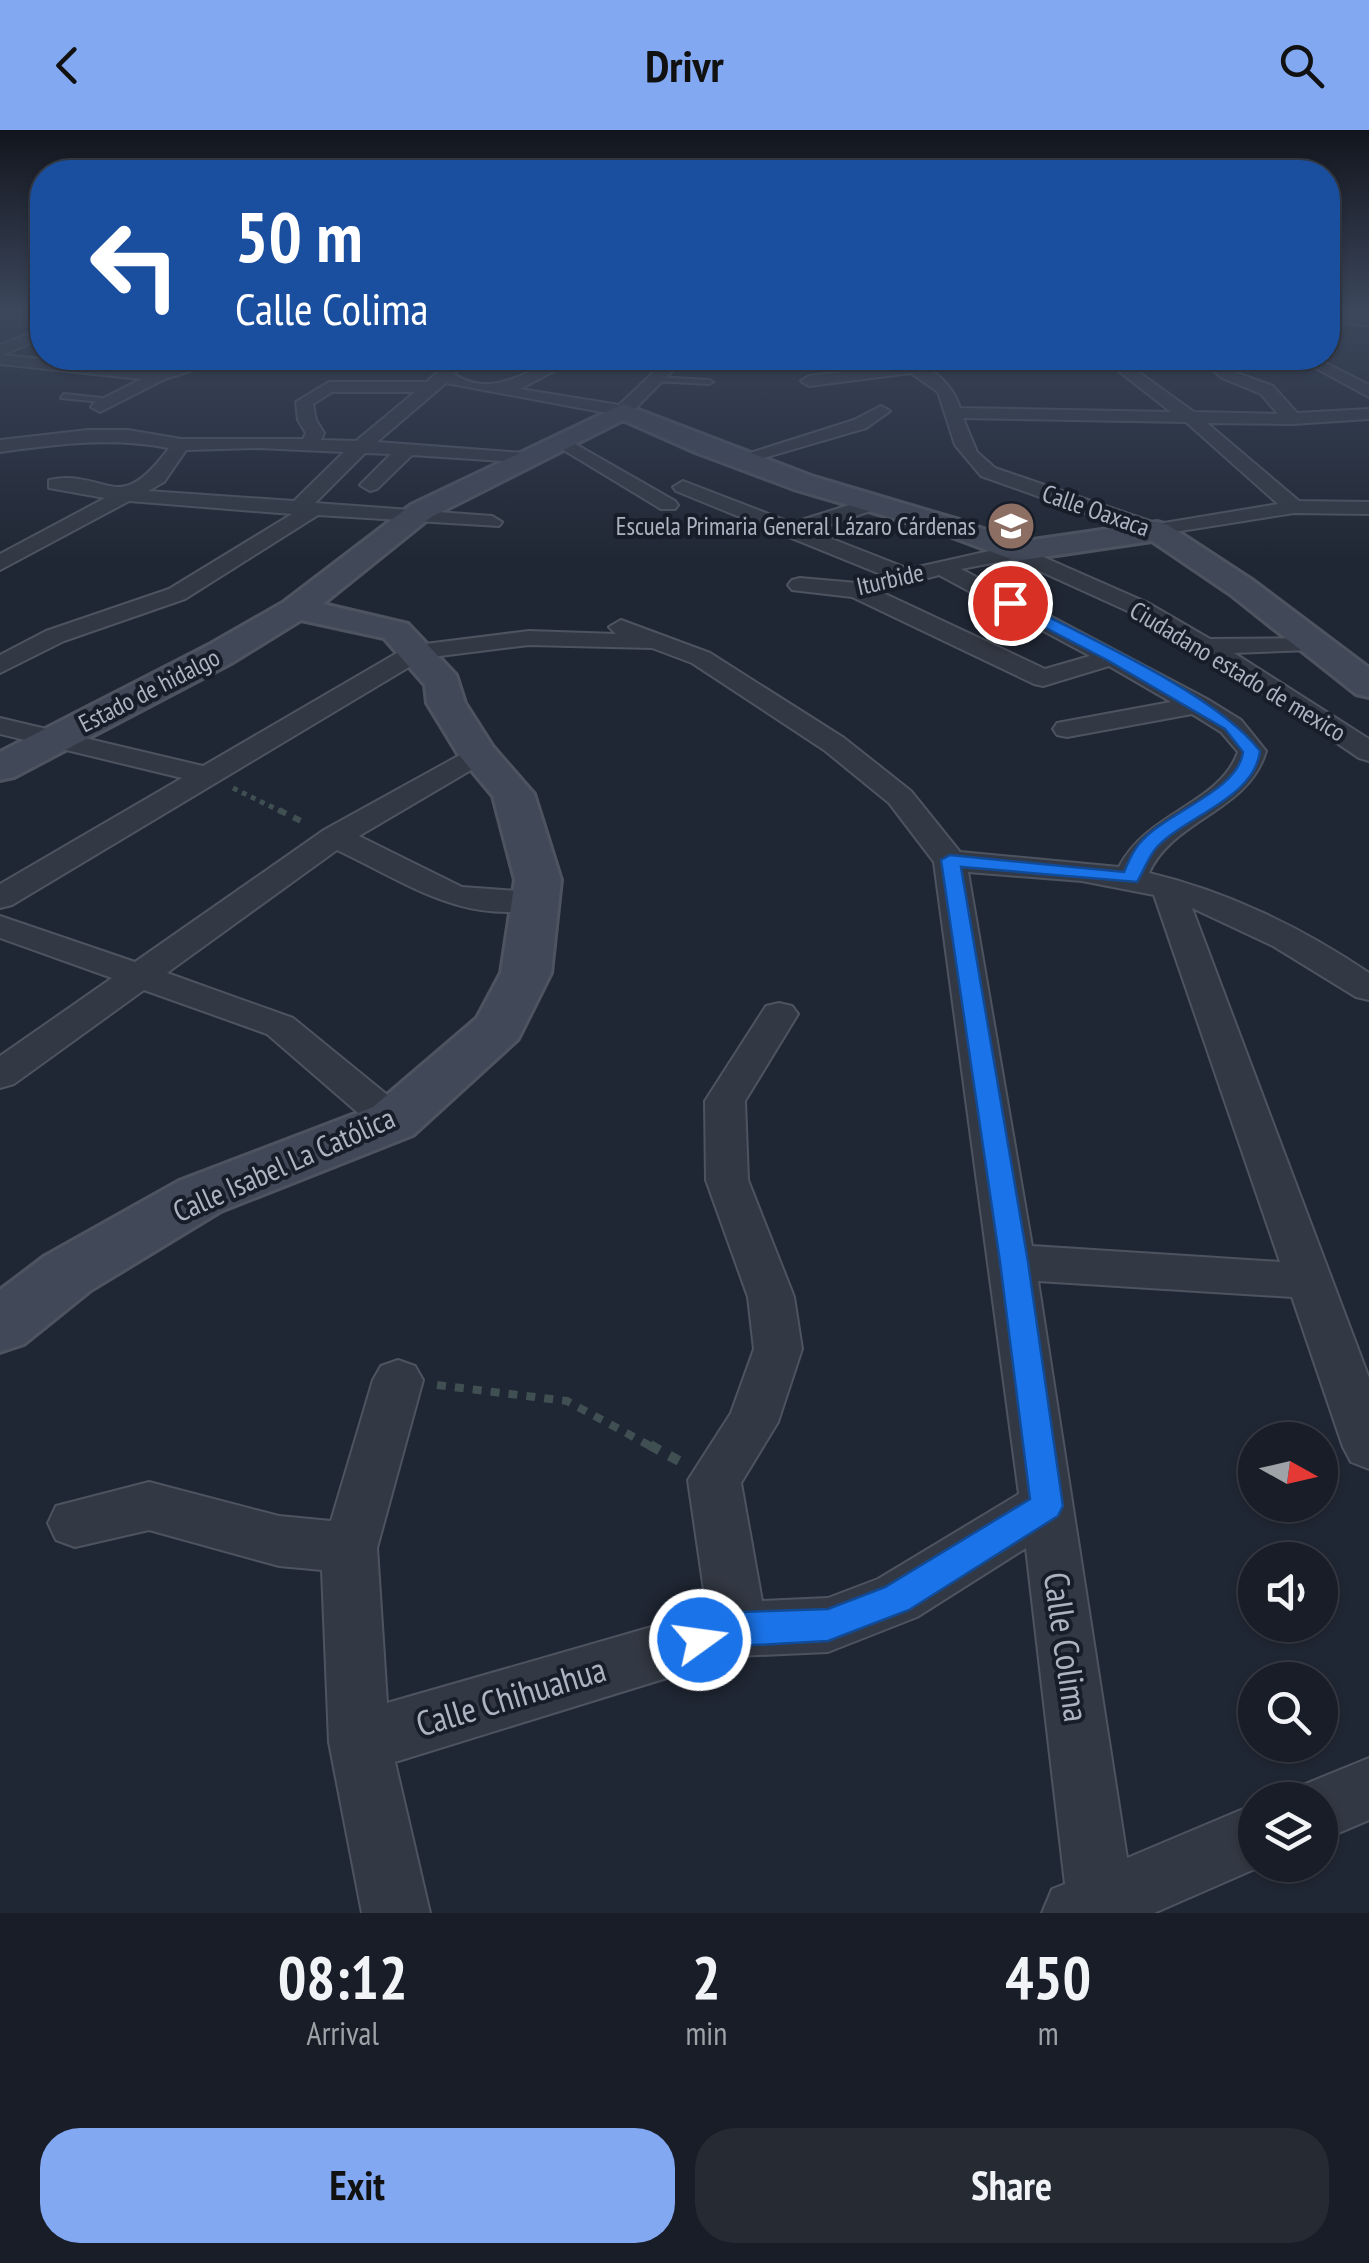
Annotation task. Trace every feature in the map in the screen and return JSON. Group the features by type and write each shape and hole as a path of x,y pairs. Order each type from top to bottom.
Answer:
{"street":[{"path":"106,404 126,393"},
{"name":"Ciudadano estado de mexico","path":"308,446 315,432 307,420 304,402 316,393"},
{"path":"0,665 55,636 196,584 307,508 359,448 418,393"},
{"name":"Ciudadano estado de mexico","path":"511,393 580,401 623,411 704,446 745,454 872,504 949,526 1016,552 1140,608 1369,752"},
{"path":"623,411 642,393"},
{"name":"Calle Oaxaca","path":"947,393 956,434 974,462 988,472 1157,530 1241,587 1369,686"},
{"path":"1158,393 1294,507"},
{"path":"1270,393 1292,419"},
{"name":"Estado de hidalgo","path":"0,768 220,654 296,609 415,516 623,411"},
{"path":"563,442 659,500 745,454 860,424 881,411"},
{"path":"954,413 1292,419 1369,414"},
{"path":"0,446 97,434 128,435 181,445 406,449 524,459"},
{"path":"0,564 157,478 181,445"},
{"path":"370,485 406,449"},
{"path":"56,484 126,495 492,522"},
{"path":"683,487 906,576"},
{"path":"793,530 872,504"},
{"path":"1157,530 1294,507 1369,508"},
{"name":"Iturbide","path":"800,585 856,590 1016,552 1157,530"},
{"path":"941,567 1112,656 1197,706 1230,726 1252,751 1250,765 1226,790 1146,846 1149,884 1311,1281 1369,1447"},
{"path":"856,590 1043,678 1112,656"},
{"name":"Calle Isabel La Católica","path":"0,1326 68,1273 200,1196 329,1150 393,1120 498,1026 526,973 538,880 512,794 478,754 446,703 443,683 396,631 360,620 296,609"},
{"path":"621,626 701,658 871,772 900,797 950,860 1149,884 1269,930 1338,966 1369,989"},
{"path":"0,898 418,651 529,638 664,643"},
{"path":"1207,647 1310,643"},
{"path":"1067,729 1197,706"},
{"path":"0,726 210,776"},
{"path":"0,1074 335,837 478,754"},
{"path":"335,837 453,896 489,901 535,900"},
{"name":"Calle Colima","path":"950,860 1014,1262 1047,1506 1088,1907"},
{"path":"0,926 280,1026 393,1120"},
{"path":"738,1629 714,1480 753,1422 778,1349 771,1297 727,1180 726,1100 779,1014"},
{"path":"1014,1262 1311,1281"},
{"path":"396,1913 360,1742 350,1548 398,1380"},
{"path":"75,1523 149,1506 279,1541 350,1548"},
{"name":"Calle Chihuahua","path":"360,1742 738,1629 828,1625 897,1598 1047,1506"},
{"path":"1338,1802 1369,1789"},
{"path":"1088,1907 1238,1843"}],"lane":[{"path":"64,396 106,404"}],"path":[{"path":"210,776 335,837"},
{"path":"398,1380 567,1401 714,1480"}],"place":[{"name":"Escuela Primaria General Lázaro Cárdenas","path":"1011,526"}],"route":[{"path":"700,1640 738,1629 828,1625 897,1598 1047,1506 1014,1262 950,860 1130,878 1146,846 1226,790 1250,765 1252,751 1230,726 1112,656 1010,603"}]}
